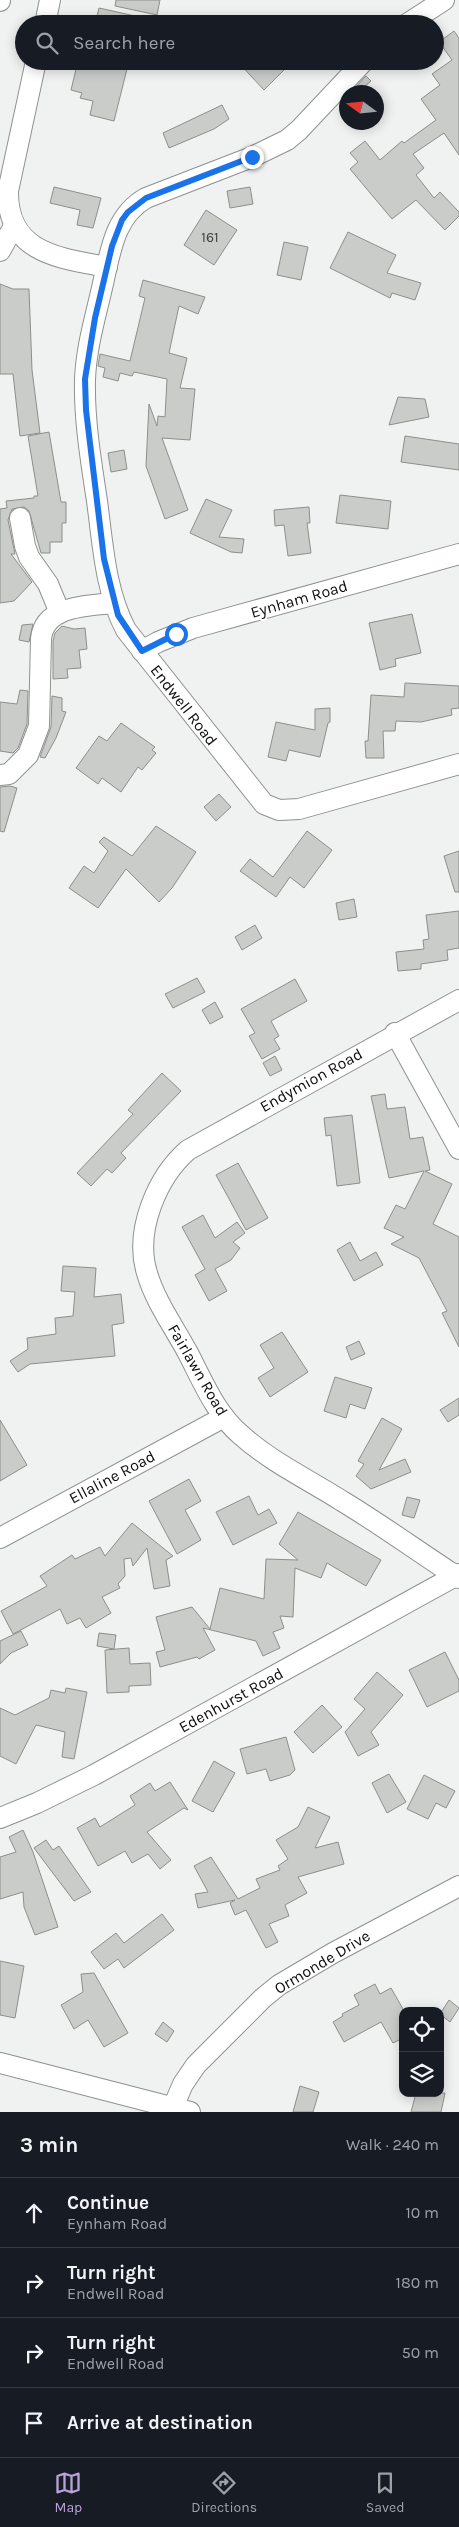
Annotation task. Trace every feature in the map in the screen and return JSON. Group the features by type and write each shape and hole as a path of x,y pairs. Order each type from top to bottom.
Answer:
{"street":[{"path":"47,15 50,0"},
{"path":"421,15 444,0"},
{"path":"34,70 8,191 10,212 14,226 41,251 64,259 107,267"},
{"name":"Endwell Road","path":"356,70 299,130 280,144 136,204 122,220 107,267 89,347 85,379 86,410 104,559 114,603 126,630 257,798 270,808 290,811 299,809 459,764"},
{"path":"0,251 14,226"},
{"path":"20,518 24,546 29,557 48,584 60,613"},
{"name":"Eynham Road","path":"142,651 158,642 193,628 459,554"},
{"path":"0,775 8,774 22,762 33,743 40,719 42,632 48,621 60,613 77,608 114,603"},
{"name":"Endymion Road","path":"169,1169 183,1155 202,1142 395,1033 459,1000"},
{"path":"395,1033 459,1149"},
{"name":"Fairlawn Road","path":"169,1169 158,1191 147,1224 144,1257 146,1272 152,1287 224,1417 240,1435 257,1448 458,1576"},
{"name":"Ellaline Road","path":"0,1538 224,1417"},
{"name":"Edenhurst Road","path":"0,1818 38,1803 94,1775 458,1576"},
{"name":"Ormonde Drive","path":"178,2110 182,2084 196,2066 263,1998 333,1953 459,1886"},
{"path":"0,2063 178,2110"}],"building":[{"path":"116,0 160,0 157,15 115,6"},
{"path":"99,8 130,15 97,15"},
{"path":"454,31 459,38 459,155 444,133 413,154 424,168 416,175 434,198 440,192 459,212 459,216 445,230 416,200 392,219 350,169 358,162 350,153 365,141 380,160 402,141 404,143 436,120 421,99 440,85 432,74 438,70 444,70 444,66 452,60 444,49 444,38"},
{"path":"76,70 127,70 114,121 90,115 93,101 80,98 82,93 71,90"},
{"path":"245,70 284,70 264,90"},
{"path":"366,76 371,81 366,85 358,85"},
{"path":"222,105 229,119 214,129 169,148 163,133"},
{"path":"54,187 101,198 93,228 77,225 80,210 50,203"},
{"path":"250,187 253,204 230,208 227,191"},
{"path":"206,210 237,230 214,265 184,245"},
{"path":"348,232 396,255 387,273 421,283 415,300 392,293 390,298 330,268"},
{"path":"284,242 308,247 301,280 277,275"},
{"path":"143,280 205,297 198,314 179,306 169,353 187,358 180,388 195,389 190,440 162,438 188,510 165,519 146,466 149,404 157,426 158,416 165,417 167,379 134,372 132,376 120,373 118,381 103,377 105,368 98,366 100,354 130,361 145,298 139,296"},
{"path":"0,284 13,289 29,289 32,370 40,433 20,436 13,374 0,374"},
{"path":"398,397 425,399 429,417 389,425"},
{"path":"49,432 61,502 66,502 66,523 62,523 62,542 50,542 50,553 41,553 29,511 24,507 12,509 8,520 15,554 11,554 32,582 14,601 0,603 0,509 7,508 6,501 38,496 28,436"},
{"path":"405,436 459,444 459,470 401,462"},
{"path":"124,450 127,469 111,472 108,453"},
{"path":"340,495 391,501 388,529 336,523"},
{"path":"206,499 232,510 219,537 244,539 242,553 231,552 190,533"},
{"path":"309,507 310,523 307,523 311,553 288,556 284,525 275,526 274,510"},
{"path":"412,614 421,653 395,659 396,666 380,670 369,623"},
{"path":"33,624 29,642 19,640 22,625"},
{"path":"62,626 74,629 85,628 87,649 79,650 81,668 67,669 68,678 53,679 53,641 55,633"},
{"path":"405,683 459,686 459,708 451,709 452,715 421,722 396,721 395,731 383,731 384,758 366,758 365,741 368,741 371,695 404,697"},
{"path":"20,690 28,691 27,724 18,748 13,753 0,751 0,702 17,704"},
{"path":"52,696 62,698 62,711 66,712 56,738 45,758 40,757 51,727"},
{"path":"330,708 330,722 328,723 320,757 289,750 286,761 268,757 276,722 315,730 315,709"},
{"path":"121,723 155,747 152,750 156,753 142,770 138,767 121,792 102,778 98,784 76,768 99,736 107,741"},
{"path":"10,786 17,788 4,832 0,831 0,787"},
{"path":"219,794 231,807 216,821 204,807"},
{"path":"156,826 196,852 172,888 159,902 126,869 98,908 69,888 84,866 94,873 108,851 99,842 104,837 132,856"},
{"path":"307,831 332,850 304,888 290,877 276,897 240,871 250,859 273,877"},
{"path":"459,851 459,892 455,892 444,856"},
{"path":"354,899 357,917 339,920 336,903"},
{"path":"459,911 459,948 447,950 448,960 421,964 421,969 398,971 396,952 424,949 423,940 429,939 426,915"},
{"path":"255,925 262,938 242,950 235,937"},
{"path":"197,978 205,992 173,1008 165,994"},
{"path":"295,979 307,1001 271,1021 279,1036 274,1039 280,1049 262,1059 249,1036 255,1033 241,1009"},
{"path":"215,1002 223,1017 210,1024 202,1010"},
{"path":"275,1056 282,1070 270,1076 263,1063"},
{"path":"162,1073 181,1091 121,1153 126,1158 112,1173 107,1169 91,1186 77,1173 133,1114 128,1110"},
{"path":"385,1094 387,1109 405,1107 410,1139 423,1137 430,1170 425,1171 452,1184 433,1224 459,1237 459,1347 442,1313 447,1311 419,1258 391,1244 404,1237 384,1228 396,1205 405,1209 424,1171 389,1178 371,1096"},
{"path":"352,1115 360,1183 337,1186 331,1135 326,1136 324,1118"},
{"path":"238,1163 268,1218 246,1230 216,1175"},
{"path":"203,1215 215,1238 237,1222 245,1233 233,1242 240,1248 231,1260 215,1269 227,1291 209,1301 195,1275 205,1269 182,1227"},
{"path":"350,1242 360,1261 376,1252 383,1265 354,1281 337,1250"},
{"path":"63,1266 96,1268 94,1297 121,1294 124,1323 112,1325 115,1356 30,1364 18,1372 10,1361 28,1349 27,1338 56,1334 55,1318 73,1316 75,1292 61,1291"},
{"path":"282,1332 308,1372 270,1397 258,1378 274,1368 260,1345"},
{"path":"359,1341 365,1354 351,1360 346,1347"},
{"path":"335,1377 372,1388 365,1409 350,1404 346,1418 324,1411"},
{"path":"459,1398 459,1415 448,1422 440,1410"},
{"path":"382,1418 402,1429 379,1470 405,1459 411,1472 371,1489 356,1476 364,1464 358,1461"},
{"path":"0,1420 27,1465 0,1481"},
{"path":"189,1479 201,1501 185,1510 201,1540 177,1554 149,1501"},
{"path":"249,1496 258,1515 269,1509 277,1523 233,1545 216,1512"},
{"path":"407,1497 420,1500 414,1518 402,1515"},
{"path":"298,1512 381,1560 366,1586 327,1563 321,1578 295,1568 293,1617 280,1616 284,1628 273,1632 280,1648 263,1656 256,1641 203,1628 215,1650 199,1659 197,1657 160,1667 156,1652 165,1650 156,1617 192,1607 210,1629 220,1588 264,1599 266,1559 298,1560 279,1544"},
{"path":"132,1523 173,1556 166,1560 170,1586 154,1589 147,1548 133,1566 131,1558 124,1559 125,1576 118,1584 120,1588 102,1597 111,1613 86,1628 80,1618 67,1624 60,1609 13,1634 1,1611 47,1586 40,1576 72,1555 75,1559 100,1547 105,1556"},
{"path":"21,1631 28,1645 11,1653 0,1664 0,1641"},
{"path":"99,1633 116,1635 114,1649 97,1646"},
{"path":"129,1648 130,1664 150,1663 151,1685 129,1686 129,1692 107,1693 105,1650"},
{"path":"445,1652 459,1680 459,1691 427,1707 409,1670"},
{"path":"377,1672 403,1695 371,1732 379,1745 358,1756 345,1732 365,1709 354,1699"},
{"path":"66,1688 87,1692 74,1759 62,1757 65,1732 36,1725 16,1764 0,1756 0,1708 15,1715 49,1698 51,1690 65,1693"},
{"path":"322,1705 342,1727 313,1753 294,1732"},
{"path":"286,1737 295,1770 290,1775 270,1781 266,1769 247,1774 240,1749"},
{"path":"214,1761 235,1773 213,1812 192,1801"},
{"path":"389,1774 406,1802 387,1813 372,1783"},
{"path":"424,1775 455,1791 446,1808 436,1803 428,1819 407,1809"},
{"path":"170,1782 188,1810 184,1808 147,1832 171,1860 160,1869 148,1854 132,1863 125,1851 98,1866 77,1828 95,1818 100,1827 135,1805 130,1796 150,1783 155,1791"},
{"path":"308,1807 330,1817 315,1848 338,1842 344,1864 298,1877 307,1893 285,1905 289,1916 269,1924 278,1942 266,1948 246,1910 235,1915 230,1903 235,1900 198,1908 195,1894 208,1892 194,1866 211,1857 238,1899 260,1888 256,1879 280,1870 278,1866 288,1859 276,1840 298,1827"},
{"path":"23,1830 33,1852 58,1927 35,1935 24,1907 23,1892 0,1899 0,1857 16,1852 9,1837"},
{"path":"46,1840 53,1850 59,1846 91,1892 74,1901 34,1848"},
{"path":"162,1914 174,1930 124,1968 118,1959 104,1969 91,1952 116,1933 124,1943"},
{"path":"0,1961 24,1966 15,2018 0,2015"},
{"path":"94,1973 128,2033 104,2047 88,2020 74,2029 61,2005 83,1992 81,1974"},
{"path":"375,1984 380,1994 391,1988 402,2007 399,2007 399,2040 393,2043 381,2022 344,2042 333,2022 343,2016 342,2014 359,2005 354,1995"},
{"path":"449,2000 459,2008 450,2022 444,2017 444,2008"},
{"path":"163,2022 174,2031 167,2042 155,2034"},
{"path":"300,2086 319,2092 313,2112 293,2112"},
{"path":"445,2093 441,2112 411,2112 415,2097 444,2097"}],"route":[{"path":"176,634 142,651 126,630 114,603 104,559 89,444 85,379 89,347 112,246 122,220 128,212 146,198 252,157"}]}
